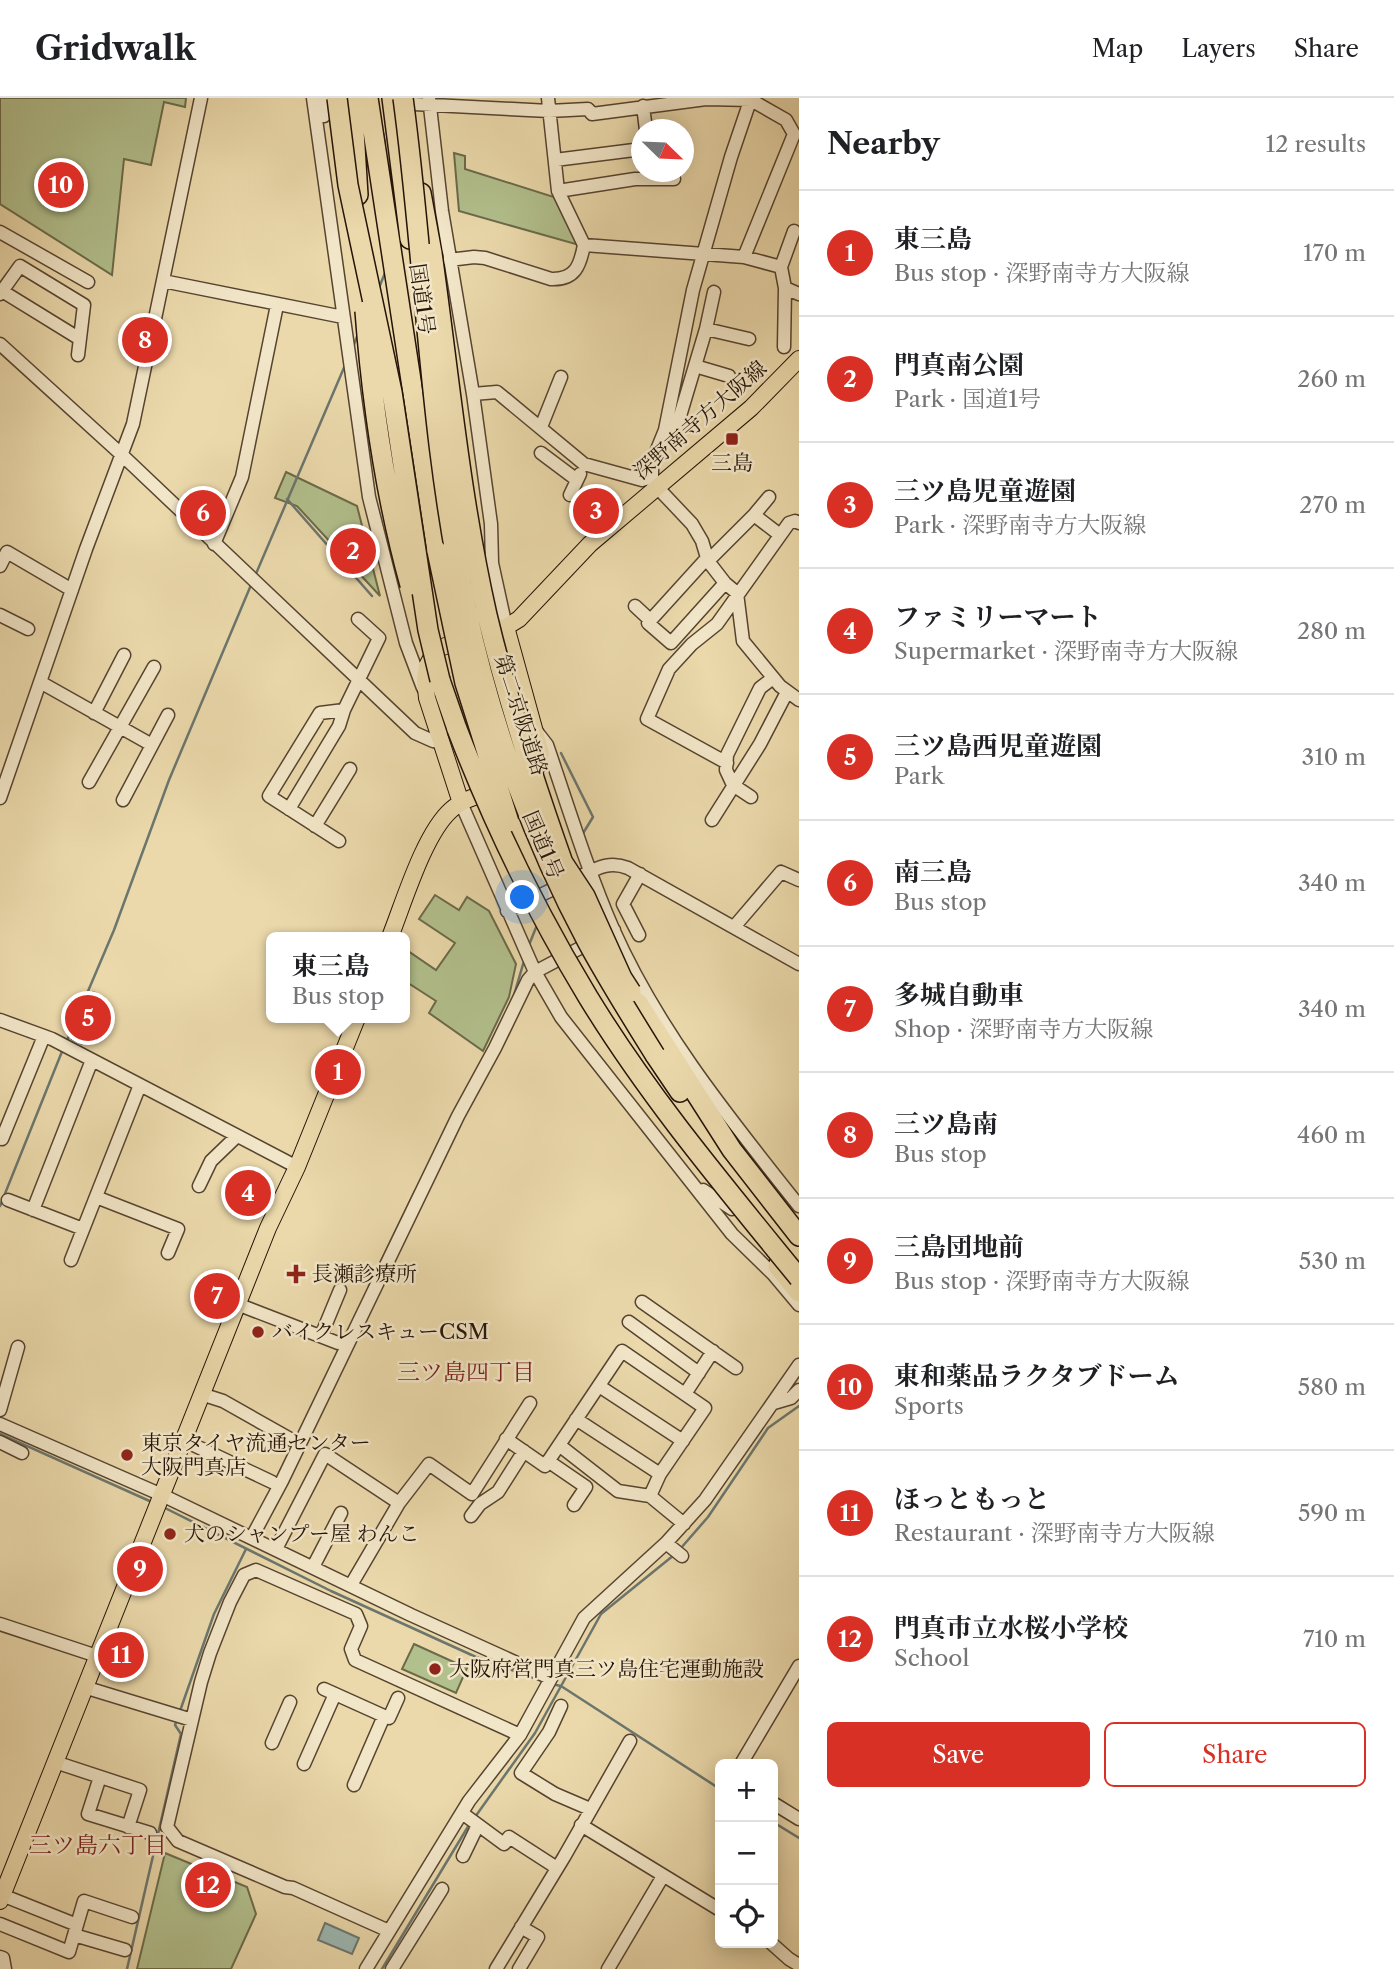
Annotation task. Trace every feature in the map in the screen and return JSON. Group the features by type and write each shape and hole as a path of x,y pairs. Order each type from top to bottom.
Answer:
{"highway":[{"path":"352,98 368,355 380,455 400,547 424,632 474,773 506,848 589,999 674,1122 799,1278"},
{"name":"国道1号","path":"368,98 421,455 479,682 502,749 534,817 608,933 622,978 732,1150 799,1236"},
{"path":"393,98 441,257 470,526 487,613 503,675 529,766 570,883 597,948 655,1055"},
{"name":"国道1号","path":"393,98 444,550 473,714 502,806 565,956 604,1034 661,1118 799,1292"},
{"name":"第二京阪道路","path":"416,104 429,361 442,467 466,608 484,681 506,752 563,893 611,985 699,1118 799,1247"},
{"path":"327,111 348,186 394,403 428,630 440,680"},
{"path":"732,1150 738,1130"}],"main road":[{"name":"深野南寺方大阪線","path":"461,803 427,698 427,666 436,649 519,620 590,544 654,482 751,408 799,359"},
{"path":"392,932 432,831 461,803 529,777 536,769 541,754 506,626"},
{"path":"1,1898 5,1871 55,1762 237,1304 297,1167 355,1023"}],"street":[{"path":"0,798 3,778 133,424 201,98"},
{"path":"313,98 327,111"},
{"path":"322,98 327,111 343,317 369,497 407,643 427,698"},
{"path":"506,626 492,563 491,524 473,394 441,257 416,104 548,104 588,109 592,114 706,99 752,99 786,120 794,134 744,257"},
{"path":"752,99 731,157 693,290 665,430 652,462 654,482 692,524 702,541 707,560 725,583 737,593 743,641 773,678 799,701"},
{"path":"441,257 474,257 551,279 562,279 576,270 584,245 558,191 548,104"},
{"path":"643,106 645,119"},
{"path":"555,160 631,150"},
{"path":"558,191 631,180"},
{"path":"784,347 785,288 781,267 794,231"},
{"path":"0,232 89,282"},
{"path":"584,245 744,257 781,267"},
{"path":"50,285 60,265"},
{"path":"78,355 80,339 84,305 20,266 1,293 80,339"},
{"path":"163,281 343,317"},
{"path":"785,288 799,294"},
{"path":"665,430 674,425 681,416 714,292"},
{"path":"354,393 365,346 389,324 400,301"},
{"path":"214,544 242,477 277,305"},
{"path":"706,330 749,339"},
{"path":"0,344 122,454 415,733 441,742"},
{"path":"695,366 729,376"},
{"path":"541,427 561,377"},
{"path":"473,394 497,392 584,464 654,482"},
{"path":"541,453 577,480"},
{"path":"570,495 584,464"},
{"path":"725,583 671,643 648,623 769,497"},
{"path":"754,515 780,535"},
{"path":"727,763 647,719 669,668 692,644 717,624 789,523 799,523"},
{"path":"0,566 7,552 72,590"},
{"path":"389,579 492,563"},
{"path":"635,606 650,620"},
{"path":"0,615 28,629"},
{"path":"289,809 339,726 379,638 358,618"},
{"path":"94,713 124,655"},
{"path":"89,782 154,667"},
{"path":"751,797 733,785 726,770 727,755 760,688 773,678"},
{"path":"40,682 152,745"},
{"path":"712,820 760,744 788,692"},
{"path":"339,841 269,796 320,713 345,710"},
{"path":"123,800 168,715"},
{"path":"535,729 547,745 574,879"},
{"path":"315,826 350,769"},
{"path":"461,803 535,972 561,1017 738,1241 773,1274 799,1305"},
{"path":"507,911 602,865 622,865 799,964"},
{"path":"734,926 781,872 799,880"},
{"path":"639,935 623,904 640,874"},
{"path":"252,1537 282,1481 458,1116 528,980 535,972 608,933 679,1045 738,1130 799,1206"},
{"path":"0,1020 44,1036 297,1167"},
{"path":"2,1139 44,1036"},
{"path":"33,1210 92,1060"},
{"path":"71,1260 140,1085"},
{"path":"199,1186 211,1161 237,1136"},
{"path":"694,1185 732,1209"},
{"path":"96,1197 178,1229 168,1253"},
{"path":"8,1200 83,1229"},
{"path":"321,1336 340,1290"},
{"path":"642,1302 736,1368"},
{"path":"237,1304 338,1343"},
{"path":"629,1322 699,1373"},
{"path":"0,1410 18,1347"},
{"path":"506,1439 545,1466 622,1351 705,1408 660,1474 650,1496"},
{"path":"685,1394 713,1351"},
{"path":"366,1969 462,1813 538,1707 550,1678 584,1618 666,1543 705,1500 799,1365"},
{"path":"598,1386 682,1441"},
{"path":"774,1404 791,1398 799,1390"},
{"path":"201,1394 223,1401 292,1440"},
{"path":"351,1585 399,1503 429,1464 472,1494 530,1404"},
{"path":"576,1419 660,1474"},
{"path":"0,1424 159,1502 252,1537 411,1615 550,1678"},
{"path":"183,1440 272,1482"},
{"path":"0,1442 22,1453"},
{"path":"559,1445 618,1491 650,1496 684,1524"},
{"path":"471,1516 480,1504 498,1492 524,1451"},
{"path":"276,1549 325,1454 399,1503"},
{"path":"548,1461 586,1488 574,1505"},
{"path":"313,1567 341,1513"},
{"path":"666,1543 682,1556"},
{"path":"389,1931 178,1841 167,1827 183,1717 230,1602 244,1575 256,1570 356,1614 361,1626 351,1649 355,1660 520,1735"},
{"path":"0,1624 97,1656"},
{"path":"744,1759 799,1666"},
{"path":"84,1687 183,1717"},
{"path":"304,1764 329,1692 389,1718 398,1698"},
{"path":"272,1743 290,1702"},
{"path":"538,1707 559,1711 544,1740 521,1773 555,1794 590,1809"},
{"path":"354,1785 384,1716"},
{"path":"496,1969 630,1741"},
{"path":"55,1762 140,1790 128,1827"},
{"path":"100,1777 88,1814 150,1833"},
{"path":"778,1806 799,1819"},
{"path":"462,1813 504,1844 509,1837 557,1868"},
{"path":"463,1856 478,1825"},
{"path":"581,1825 715,1907"},
{"path":"608,1969 663,1876"},
{"path":"392,1969 442,1889"},
{"path":"1,1898 125,1950"},
{"path":"0,1924 69,1952 84,1901 132,1917"},
{"path":"519,1969 538,1937 521,1927"},
{"path":"777,1948 799,1965"},
{"path":"0,1957 3,1958 5,1969"}],"green space":[{"path":"0,98 186,98 185,107 164,102 151,165 124,159 112,275 0,204"},
{"path":"454,153 465,156 465,169 557,198 579,245 459,211"},
{"path":"286,472 357,506 380,596 297,506 275,498"},
{"path":"594,494 615,507 592,527 578,515"},
{"path":"435,895 459,910 467,897 489,911 516,964 509,997 483,1051 429,1013 436,1001 410,984 410,952 436,970 455,943 419,919"},
{"path":"93,992 103,997 82,1044 72,1039"},
{"name":"大阪府営門真三ツ島住宅運動施設","path":"414,1644 467,1668 456,1693 402,1669"},
{"path":"165,1853 247,1887 256,1914 231,1969 137,1969"}],"water":[{"path":"325,1923 359,1938 352,1954 318,1940"}],"waterway":[{"path":"383,133 385,144"},
{"path":"378,290 385,273"},
{"path":"353,347 358,334"},
{"path":"255,576 346,363"},
{"path":"287,499 372,596"},
{"path":"66,1043 114,930 169,780 251,585"},
{"path":"561,753 593,817 582,835"},
{"path":"529,945 537,925"},
{"path":"514,995 524,961"},
{"path":"0,1206 63,1049"},
{"path":"369,1286 415,1191"},
{"path":"681,1548 708,1517 768,1428 799,1406"},
{"path":"0,1434 154,1503"},
{"path":"163,1507 331,1591 476,1657 542,1681"},
{"path":"180,1711 214,1614 246,1549"},
{"path":"475,1817 535,1733 601,1614 674,1555"},
{"path":"551,1684 561,1686 715,1786"},
{"path":"127,1969 181,1734 175,1725 177,1720"},
{"path":"382,1969 469,1825"},
{"path":"778,1825 799,1838"}],"place":[{"name":"東和薬品ラクタブドーム","path":"61,185"},
{"name":"三ツ島南","path":"145,340"},
{"name":"三島","path":"732,439"},
{"name":"三ツ島児童遊園","path":"596,511"},
{"name":"南三島","path":"203,513"},
{"name":"門真南公園","path":"353,551"},
{"name":"三ツ島西児童遊園","path":"88,1018"},
{"name":"東三島","path":"338,1072"},
{"name":"ファミリーマート","path":"248,1193"},
{"name":"長瀬診療所","path":"296,1274"},
{"name":"多城自動車","path":"217,1296"},
{"name":"バイクレスキューCSM","path":"258,1332"},
{"name":"東京タイヤ流通センター 大阪門真店","path":"127,1455"},
{"name":"犬のシャンプー屋 わんこ","path":"170,1534"},
{"name":"三島団地前","path":"140,1569"},
{"name":"ほっともっと","path":"121,1655"},
{"name":"大阪府営門真三ツ島住宅運動施設","path":"435,1669"},
{"name":"門真市立水桜小学校","path":"208,1885"}],"district":[{"name":"三ツ島四丁目","path":"466,1372"},
{"name":"三ツ島六丁目","path":"98,1845"}]}
